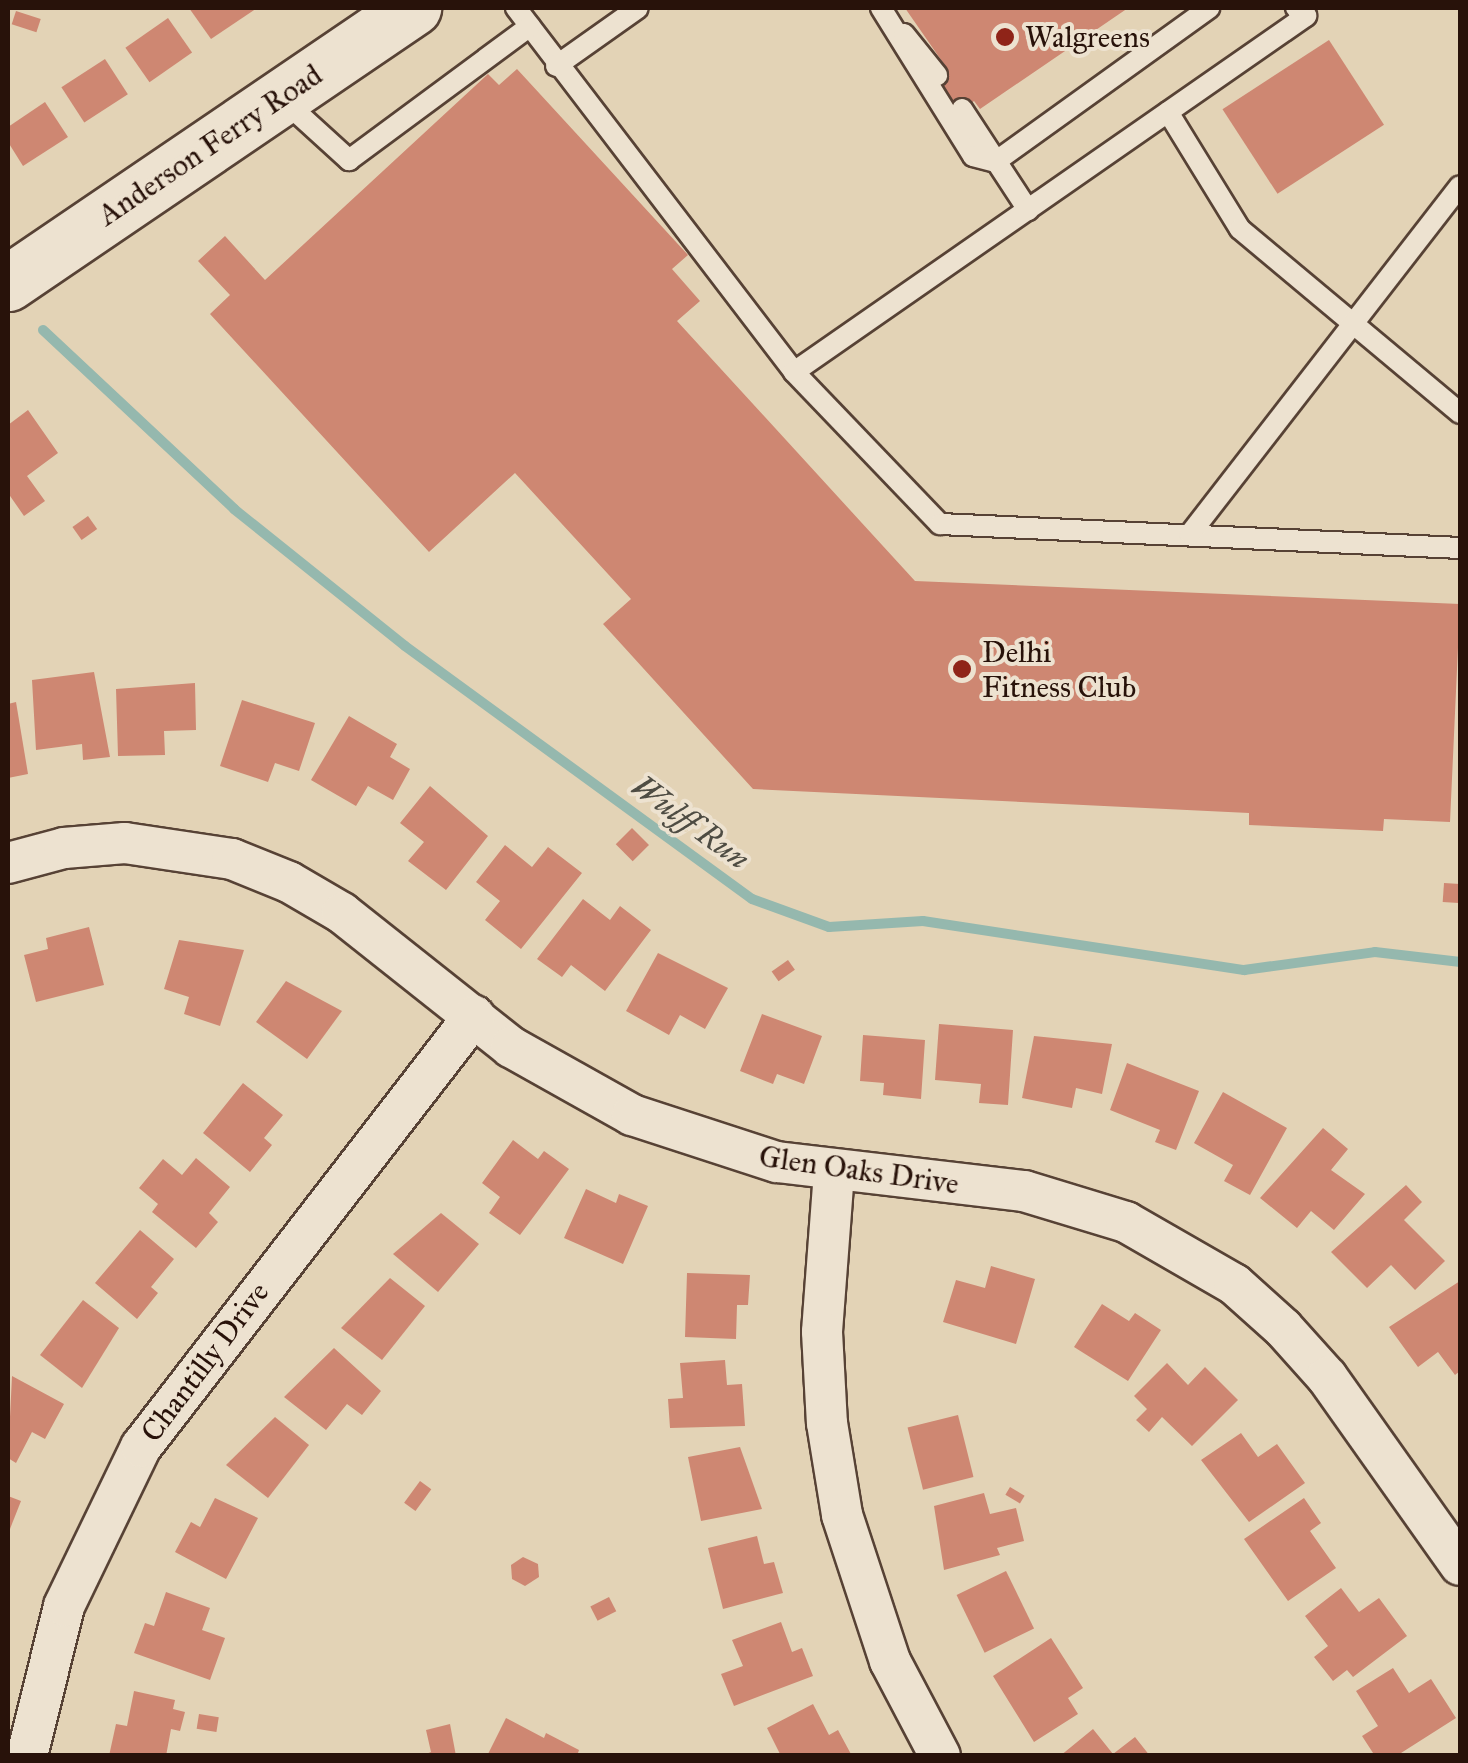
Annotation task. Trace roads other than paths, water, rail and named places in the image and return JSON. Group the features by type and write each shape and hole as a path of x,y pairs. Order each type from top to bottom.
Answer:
{"street":[{"name":"Anderson Ferry Road","path":"8,283 413,8"},
{"name":"Glen Oaks Drive","path":"8,863 125,843 232,859 290,882 342,913 550,1072 632,1115 707,1143 834,1172 1054,1198 1181,1249 1234,1284 1316,1365 1460,1565"},
{"name":"Chantilly Drive","path":"27,1756 64,1606 141,1447 474,1016"},
{"path":"834,1172 822,1332 842,1515 890,1662 940,1756"}],"lane":[{"path":"516,8 556,66 794,372 940,524 1460,548"},
{"path":"556,66 638,8"},
{"path":"880,8 937,75"},
{"path":"995,162 1210,8"},
{"path":"794,372 1306,16 1296,8"},
{"path":"280,98 349,160 530,26"},
{"path":"894,27 900,46 973,156 995,162"},
{"path":"962,109 1028,210"},
{"path":"1168,112 1240,229 1460,413"},
{"path":"1190,534 1460,186"}],"waterway":[{"name":"Wulff Run","path":"43,330 234,509 405,646 752,899 829,927 923,921 1244,970 1375,952 1460,962"}],"place":[{"name":"Walgreens","path":"1005,37"},
{"name":"Delhi Fitness Club","path":"962,669"}]}
